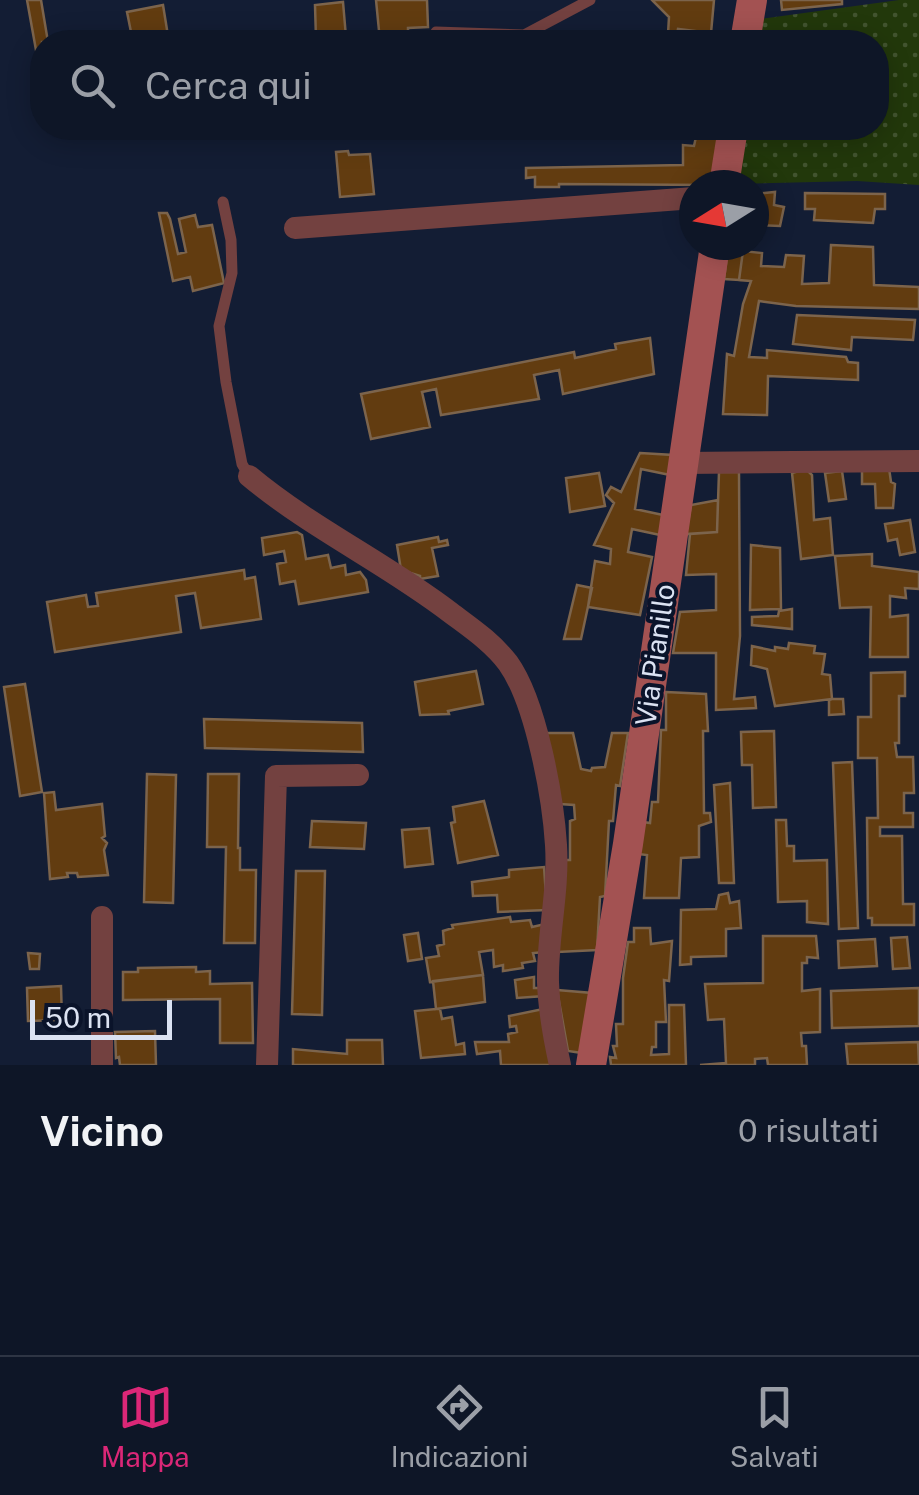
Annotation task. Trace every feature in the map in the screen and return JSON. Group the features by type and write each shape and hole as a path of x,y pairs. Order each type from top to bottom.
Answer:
{"street":[{"path":"748,30 752,0"},
{"path":"726,170 731,140"},
{"path":"295,228 679,199"},
{"name":"Via Pianillo","path":"592,1065 714,260"},
{"path":"683,463 919,461"},
{"path":"249,476 430,597 491,644 510,665 536,734 555,825 557,857 548,980 560,1065"},
{"path":"267,1065 276,776 358,775"},
{"path":"102,916 102,1065"}],"lane":[{"path":"533,30 590,0"},
{"path":"222,202 231,240 232,273 219,326 242,464 249,476"}],"green space":[{"path":"919,0 919,185 857,181 769,183 769,170 736,170 741,140 889,140 889,30 758,30 760,19"}],"building":[{"path":"27,0 41,0 46,30 32,30"},
{"path":"376,0 427,0 428,27 379,30"},
{"path":"652,0 714,0 711,30 668,30 669,17"},
{"path":"781,0 842,0 842,4 782,10"},
{"path":"343,2 345,30 316,30 315,5"},
{"path":"163,5 167,30 131,30 127,12"},
{"path":"695,140 720,140 715,170 679,170 679,185 535,187 535,177 526,178 526,168 683,165 683,145 694,146"},
{"path":"348,151 349,155 370,154 374,194 340,197 336,152"},
{"path":"775,192 774,205 784,207 780,226 769,226 769,193"},
{"path":"805,193 885,194 885,209 875,209 873,223 814,220 815,209 805,209"},
{"path":"159,213 167,213 170,219 178,254 186,252 179,219 195,215 198,227 212,225 224,283 193,291 190,277 173,281"},
{"path":"831,245 873,247 874,285 919,287 919,309 796,306 759,301 749,357 767,358 767,350 846,357 848,362 858,363 858,380 768,376 767,415 723,414 727,354 734,356 751,281 739,280 742,260 761,260 761,266 784,267 786,255 804,256 802,284 829,283"},
{"path":"727,260 742,260 739,280 724,279"},
{"path":"797,315 915,320 913,340 852,337 851,350 793,344"},
{"path":"650,338 654,374 563,394 559,370 534,375 539,399 441,415 436,389 422,392 430,427 371,439 361,394 574,352 575,358 616,349 615,344"},
{"path":"640,453 673,455 670,475 641,469 635,509 663,515 660,535 632,529 628,552 652,557 640,615 588,607 595,561 610,564 611,549 594,545 614,503 606,495 611,487 621,492"},
{"path":"889,468 891,482 895,484 893,508 876,508 875,484 862,484 862,469"},
{"path":"806,469 812,475 814,520 830,518 833,555 801,559 792,473"},
{"path":"842,471 846,499 829,501 825,473"},
{"path":"719,472 739,472 740,636 734,699 755,697 756,708 716,710 716,653 673,653 680,612 716,610 716,574 686,575 690,534 717,532"},
{"path":"599,473 605,506 570,512 566,478"},
{"path":"718,500 717,532 686,534 691,505"},
{"path":"910,520 915,552 900,555 897,539 888,541 885,524"},
{"path":"297,532 302,535 306,559 328,555 331,568 345,565 346,575 360,572 368,592 299,604 295,581 280,584 277,564 286,562 284,551 264,555 262,538"},
{"path":"438,537 439,542 447,540 448,545 432,548 438,576 420,579 401,570 397,545"},
{"path":"751,545 780,548 781,609 750,610"},
{"path":"872,554 872,566 919,572 919,589 905,588 906,598 890,596 890,617 908,615 908,657 870,657 871,607 840,608 835,556"},
{"path":"244,570 245,579 255,577 261,619 201,628 195,593 176,596 181,632 55,652 47,602 86,595 88,607 98,606 96,593"},
{"path":"577,585 592,588 581,639 564,639"},
{"path":"792,609 792,629 752,625 752,617 778,616 779,611"},
{"path":"789,643 815,646 814,653 825,654 822,674 830,675 832,699 775,706 767,669 751,665 752,646 775,651 775,647 788,649"},
{"path":"476,671 483,704 448,711 449,714 420,715 415,682"},
{"path":"905,672 905,696 899,696 899,743 895,743 897,757 913,757 914,793 904,793 904,813 913,813 913,827 880,827 880,836 902,836 903,904 914,904 914,925 872,925 872,918 868,918 867,818 878,818 877,758 858,758 858,717 871,717 871,673"},
{"path":"25,684 42,792 20,796 4,687"},
{"path":"666,692 706,694 704,813 710,813 711,822 699,826 699,857 681,858 679,898 644,898 647,855 638,854 643,822 650,823 652,802 658,802"},
{"path":"832,699 843,699 844,714 829,715"},
{"path":"204,719 362,723 363,752 205,748"},
{"path":"774,731 776,807 753,808 752,765 742,765 741,732"},
{"path":"540,733 573,733 581,769 591,771 605,767 612,733 628,733 620,786 616,785 613,821 609,821 597,950 558,952 574,805 560,804"},
{"path":"852,762 858,928 839,929 833,763"},
{"path":"147,774 176,775 173,903 144,902"},
{"path":"208,774 239,774 240,870 256,870 255,943 224,943 226,847 207,847"},
{"path":"730,783 734,883 719,883 714,785"},
{"path":"54,792 56,810 102,804 108,875 78,877 77,873 67,873 68,877 50,879 44,793"},
{"path":"484,801 498,855 458,863 451,823 455,822 453,807"},
{"path":"776,820 786,820 787,846 794,846 794,861 827,860 828,924 807,922 807,901 778,902"},
{"path":"312,821 366,823 364,849 310,847"},
{"path":"429,828 433,864 405,867 402,830"},
{"path":"544,867 547,910 498,912 497,895 473,896 472,882 509,877 509,870"},
{"path":"296,871 325,871 322,1015 292,1014"},
{"path":"728,893 730,903 739,901 741,928 726,929 726,956 691,957 691,964 680,965 681,910 716,909 719,895"},
{"path":"510,917 511,922 530,920 532,927 545,924 545,952 533,953 535,961 522,963 523,968 503,971 503,965 494,967 493,950 479,952 483,975 430,982 426,958 439,956 437,946 444,944 443,931 453,928 452,925"},
{"path":"634,928 650,928 651,944 672,941 669,981 664,980 666,1022 656,1022 656,1047 652,1047 651,1055 669,1054 669,1005 684,1005 686,1065 611,1065 610,1057 616,1058 616,1024 623,1024 623,978 628,942 634,942"},
{"path":"418,933 422,959 408,961 404,935"},
{"path":"763,936 816,936 818,958 807,957 807,963 802,963 802,991 820,989 820,1032 801,1033 807,1065 768,1065 767,1058 755,1059 755,1065 700,1065 726,1063 724,1019 708,1020 705,984 763,983"},
{"path":"907,937 910,968 893,969 891,938"},
{"path":"875,939 877,966 839,968 838,941"},
{"path":"28,953 40,954 39,969 30,969"},
{"path":"196,967 196,972 210,971 210,984 252,983 253,1043 220,1043 220,999 123,1000 123,972"},
{"path":"483,975 485,1002 436,1009 433,981"},
{"path":"534,977 534,988 543,988 544,996 517,998 515,980"},
{"path":"61,986 62,1020 28,1021 27,988"},
{"path":"919,988 919,1026 832,1028 831,991"},
{"path":"557,990 592,993 582,1053 568,1051"},
{"path":"548,1008 554,1065 501,1065 500,1051 477,1054 475,1042 509,1042 508,1034 517,1032 516,1026 510,1027 509,1016"},
{"path":"440,1009 442,1019 452,1017 456,1045 464,1043 465,1054 421,1058 415,1011"},
{"path":"155,1031 156,1065 120,1065 115,1032"},
{"path":"347,1040 382,1040 383,1065 293,1065 293,1049 347,1054"},
{"path":"918,1042 919,1065 848,1065 846,1044"}]}
